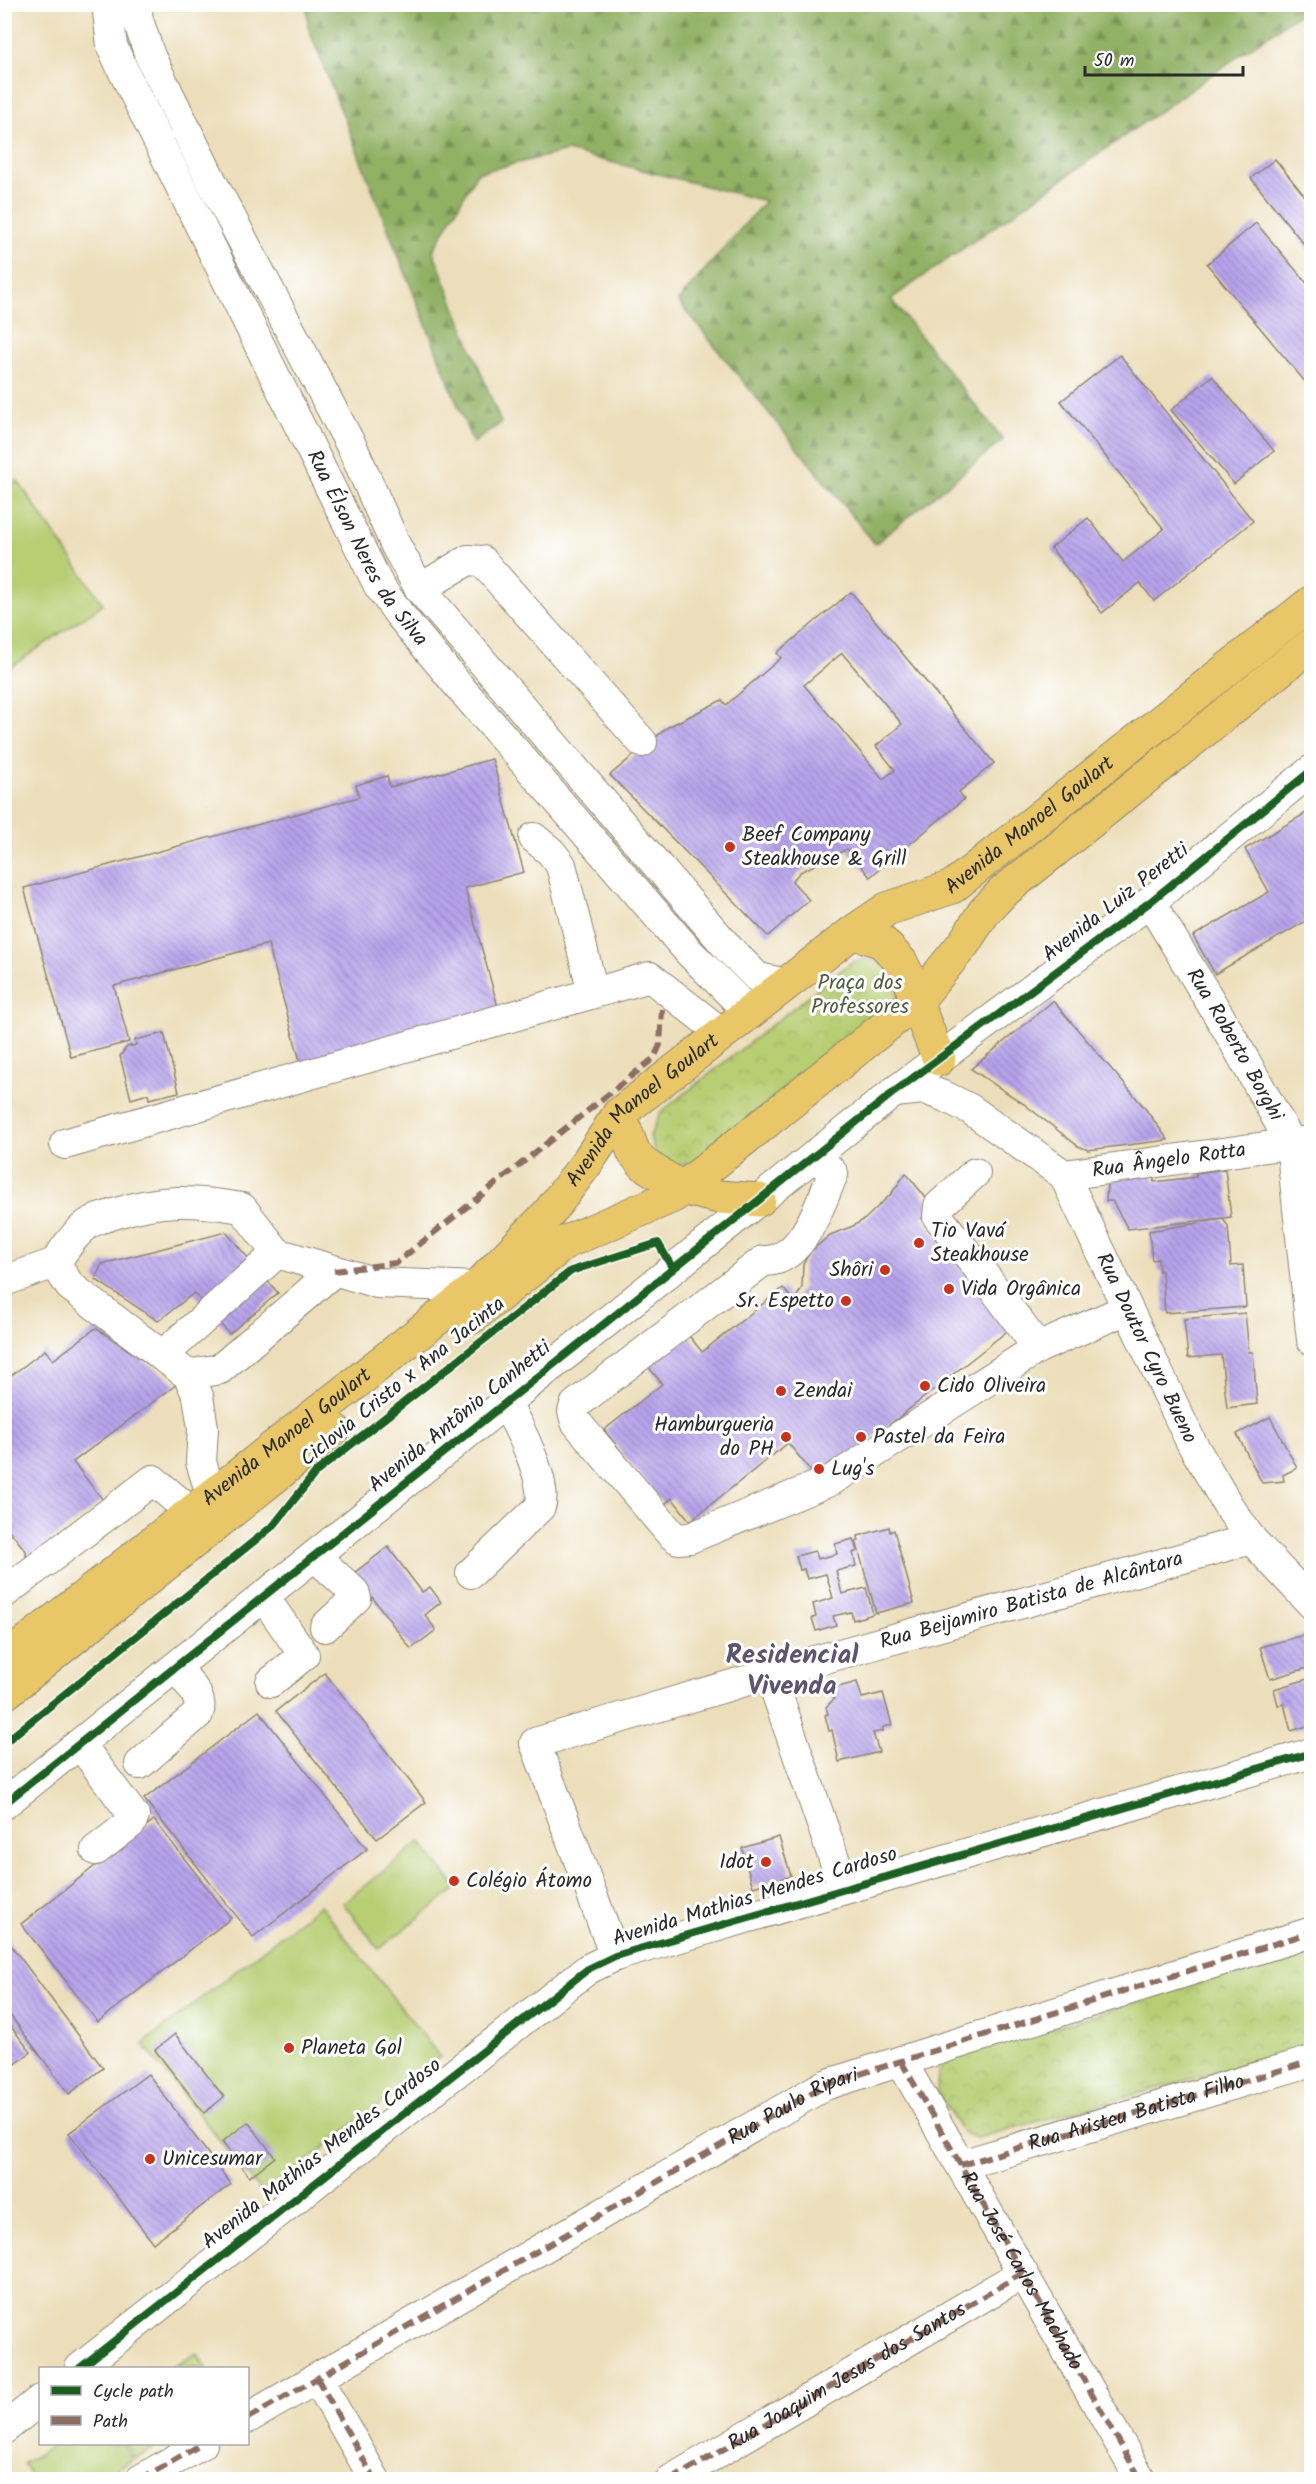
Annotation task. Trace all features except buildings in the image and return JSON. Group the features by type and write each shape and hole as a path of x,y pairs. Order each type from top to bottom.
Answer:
{"main road":[{"name":"Avenida Manoel Goulart","path":"4,1660 477,1287 548,1214 586,1164 619,1114 853,932 887,909 952,887 1311,602"},
{"name":"Avenida Manoel Goulart","path":"4,1694 566,1242 673,1196 916,1002 964,943 984,912 1003,892 1311,644"},
{"path":"853,932 882,942 895,955 911,982 916,1002 939,1059"},
{"path":"619,1114 634,1153 645,1165 682,1188 719,1197 759,1200"}],"street":[{"name":"Rua Élson Neres da Silva","path":"107,4 112,46 121,66 379,586 457,684 689,952 750,1012"},
{"name":"Rua Élson Neres da Silva","path":"136,4 138,20 150,56 213,184 353,449 396,546 420,589 729,949 758,978 787,984"},
{"path":"420,589 468,560 482,561 642,742"},
{"name":"Avenida Luiz Peretti","path":"939,1059 1150,902 1311,770"},
{"path":"584,830 610,809"},
{"path":"534,838 551,852 561,865 594,992"},
{"name":"Rua Roberto Borghi","path":"1150,902 1227,1029 1301,1142 1311,1340"},
{"path":"65,1144 650,976 723,1034"},
{"name":"Avenida Antônio Canhetti","path":"4,1804 177,1668 816,1154 939,1059"},
{"name":"Rua Doutor Cyro Bueno","path":"939,1059 970,1109"},
{"name":"Rua Doutor Cyro Bueno","path":"894,1092 924,1089 970,1109 1064,1175 1191,1442 1229,1507 1251,1539 1311,1604"},
{"name":"Rua Ângelo Rotta","path":"1064,1175 1301,1142"},
{"path":"816,1154 833,1174 804,1238 780,1259 763,1261 575,1405 573,1412 576,1422 671,1534 678,1539 690,1538 832,1480 1038,1348 1127,1309"},
{"path":"975,1173 939,1206 938,1217 1038,1348"},
{"path":"4,1281 55,1263 74,1236 89,1223 130,1209 198,1200 242,1208 277,1253 334,1271 377,1282 477,1287"},
{"path":"162,1356 277,1253"},
{"path":"4,1593 153,1480 202,1505 203,1428 198,1396 188,1375 70,1286 55,1263"},
{"path":"188,1375 220,1369 334,1271"},
{"path":"471,1573 540,1507 543,1500 532,1456 506,1404"},
{"name":"Rua Beijamiro Batista de Alcântara","path":"615,1956 534,1743 1251,1539"},
{"path":"315,1556 354,1592 356,1598 325,1627"},
{"path":"264,1597 304,1655 271,1682"},
{"path":"140,1764 198,1714 201,1707 200,1700 177,1668"},
{"path":"770,1674 844,1888"},
{"path":"80,1744 134,1816 131,1823 96,1850"},
{"name":"Avenida Mathias Mendes Cardoso","path":"82,2367 588,1969 615,1956 1311,1754"},
{"name":"Rua Paulo Ripari","path":"249,2417 825,2085 1311,1932"},
{"name":"Rua José Carlos Machado","path":"901,2061 1141,2480"},
{"name":"Rua Aristeu Batista Filho","path":"961,2164 1311,2061"},
{"name":"Rua Joaquim Jesus dos Santos","path":"671,2480 1023,2273"},
{"path":"316,2378 375,2480"},
{"path":"4,2429 39,2401"},
{"path":"140,2480 200,2445"}],"green space":[{"path":"1311,4 1311,12 1300,13 891,299 1003,440 875,544 678,301 765,201 567,151 477,173 433,251 501,423 473,443 308,27 307,5"},
{"path":"17,480 103,604 5,671 5,488"},
{"name":"Praça dos Professores","path":"867,959 881,964 890,971 897,989 897,997 696,1162 674,1166 655,1154 650,1136 660,1113 853,961"},
{"path":"420,1842 457,1888 379,1949 343,1903"},
{"name":"Planeta Gol","path":"320,1905 440,2057 263,2195 143,2044"},
{"path":"1311,1949 1311,2046 977,2138 963,2133 937,2092 938,2072 944,2064 954,2058"},
{"path":"197,2353 205,2367 173,2367"},
{"path":"55,2445 124,2445 132,2460 99,2479 33,2479 23,2463"},
{"path":"127,2445 160,2445 135,2459"}],"marked path":[{"path":"334,1271 396,1263 654,1058 660,1045 662,1009"},
{"path":"249,2417 825,2085 1312,1932"},
{"path":"901,2061 1141,2480"},
{"path":"961,2165 1312,2061"},
{"path":"671,2480 1023,2273"},
{"path":"317,2378 375,2480"},
{"path":"140,2480 200,2445"}],"cycle path":[{"path":"4,1804 894,1092 1150,902 1312,770"},
{"name":"Ciclovia Cristo x Ana Jacinta","path":"4,1743 274,1525 316,1472 571,1271 658,1243 673,1269"},
{"path":"81,2367 588,1969 615,1956 1312,1753"}],"place":[{"name":"Beef Company Steakhouse & Grill","path":"730,847"},
{"name":"Tio Vavá Steakhouse","path":"919,1243"},
{"name":"Shôri","path":"885,1270"},
{"name":"Vida Orgânica","path":"949,1289"},
{"name":"Sr. Espetto","path":"846,1301"},
{"name":"Cido Oliveira","path":"925,1386"},
{"name":"Zendai","path":"781,1391"},
{"name":"Hamburgueria do PH","path":"786,1437"},
{"name":"Pastel da Feira","path":"861,1437"},
{"name":"Lug's","path":"819,1469"},
{"name":"Idot","path":"766,1862"},
{"name":"Colégio Átomo","path":"454,1881"},
{"name":"Planeta Gol","path":"289,2048"},
{"name":"Unicesumar","path":"150,2159"}],"district":[{"name":"Residencial Vivenda","path":"792,1670"}]}
